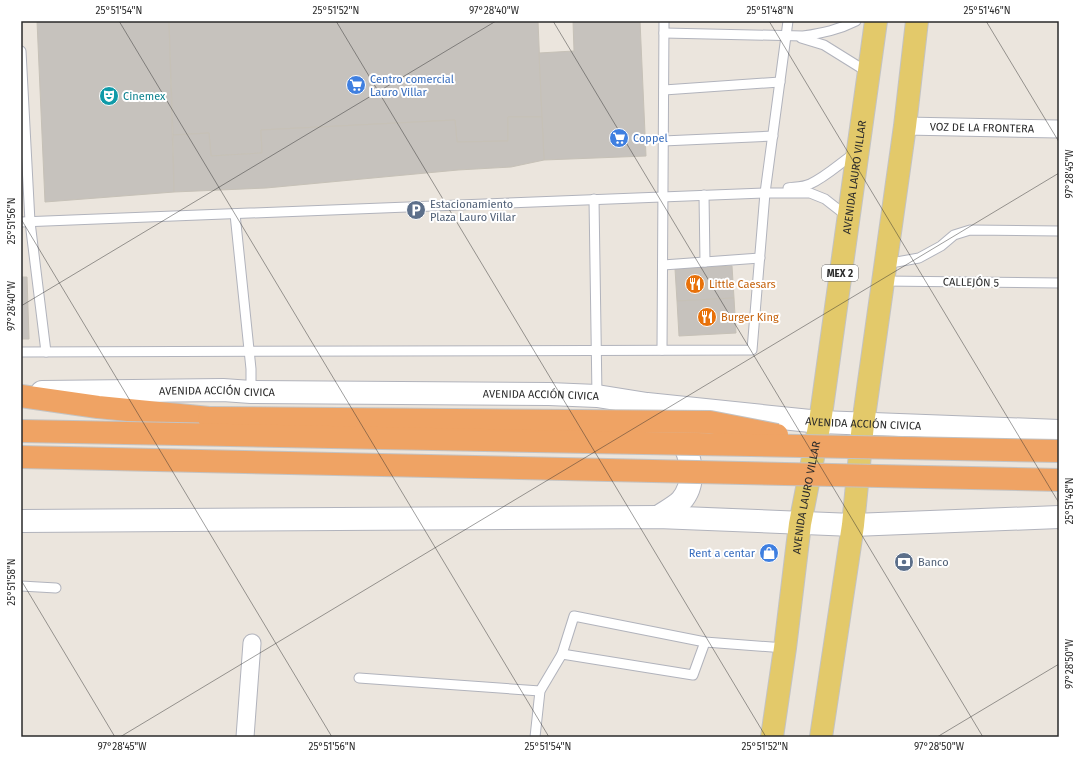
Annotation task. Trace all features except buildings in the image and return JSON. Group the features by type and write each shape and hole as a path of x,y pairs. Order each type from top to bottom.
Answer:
{"highway":[{"path":"21,394 98,407 209,418 710,422 835,447"},
{"name":"AVENIDA ACCIÓN CIVICA","path":"21,430 1059,451"},
{"path":"21,457 1059,480"}],"main road":[{"name":"AVENIDA LAURO VILLAR","path":"772,737 785,648 800,524 820,422 876,21"},
{"path":"821,737 853,525 863,424 905,126 918,21"}],"street":[{"name":"VOZ DE LA FRONTERA","path":"905,126 1059,129"},
{"name":"AVENIDA ACCIÓN CIVICA","path":"21,394 223,390 250,392 541,394 597,396 647,404 820,422 1059,431"},
{"path":"647,404 679,434 686,447 690,461 691,476 688,490 680,501 658,517"},
{"path":"21,521 658,517 853,525 1059,517"},
{"path":"245,737 252,643"}],"lane":[{"path":"662,350 664,21"},
{"path":"21,352 752,350 766,193 788,21"},
{"path":"664,32 803,36 825,33 844,27 856,21"},
{"path":"786,36 804,38 824,45 868,72"},
{"path":"21,51 25,222 46,352"},
{"path":"664,90 780,82"},
{"path":"664,141 773,136"},
{"path":"766,193 809,185 827,174 858,151"},
{"path":"25,222 766,193 810,193 825,199 848,217"},
{"path":"704,195 705,262"},
{"path":"594,199 597,396"},
{"path":"235,214 251,370 250,392"},
{"path":"884,272 919,258 941,246 954,235 970,230 1059,231"},
{"path":"663,265 760,258"},
{"name":"CALLEJÓN 5","path":"884,272 1059,283"},
{"path":"21,586 56,588"},
{"path":"535,737 540,691 562,654 574,616 705,642 785,648"},
{"path":"562,654 693,675 705,642"},
{"path":"359,678 540,691"}],"place":[{"name":"Centro comercial Lauro Villar","path":"356,85"},
{"name":"Cinemex","path":"109,96"},
{"name":"Coppel","path":"619,138"},
{"name":"Estacionamiento Plaza Lauro Villar","path":"416,210"},
{"name":"Little Caesars","path":"695,284"},
{"name":"Burger King","path":"707,317"},
{"name":"Rent a centar","path":"769,553"},
{"name":"Banco","path":"904,562"}]}
